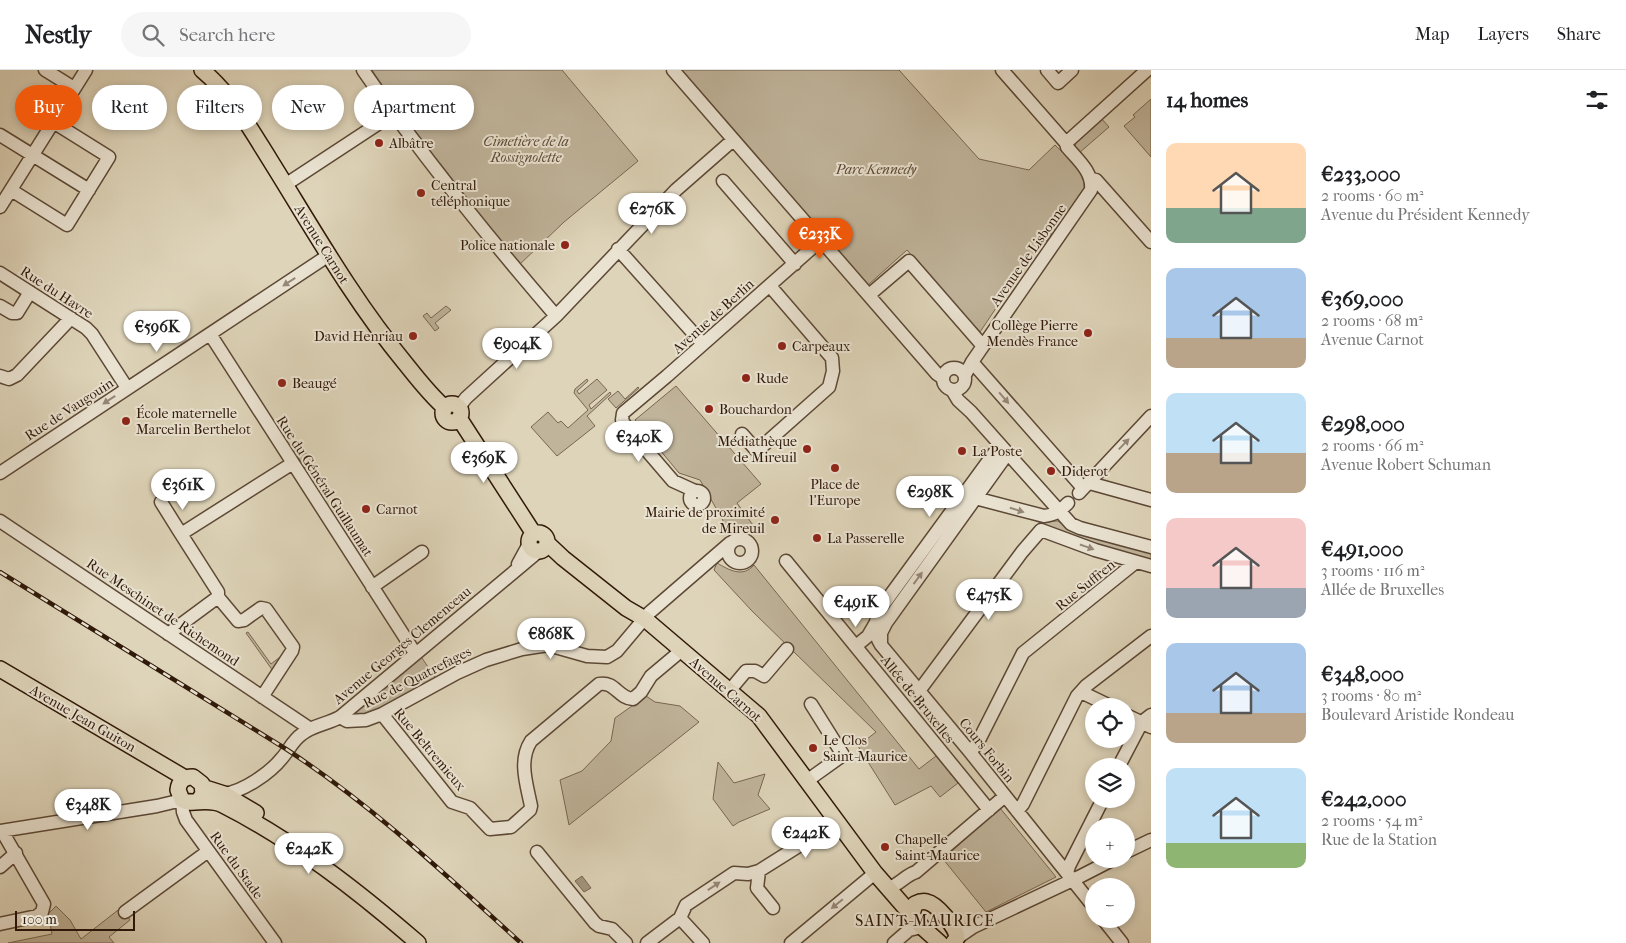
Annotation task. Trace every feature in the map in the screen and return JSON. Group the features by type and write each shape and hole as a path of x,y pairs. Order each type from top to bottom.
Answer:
{"main road":[{"name":"Avenue Carnot","path":"204,71 222,88 379,331 427,389 454,411 538,544 563,558 626,608 645,619 759,716 875,873 892,892 914,909"},
{"name":"Avenue Jean Guiton","path":"0,669 167,768 186,793 228,797 296,840 358,884 429,943"},
{"name":"Avenue Jean Guiton","path":"228,797 272,834 315,861 367,899 418,943"},
{"path":"922,901 933,904 952,939 922,927 914,909 922,901"}],"street":[{"path":"45,70 69,85"},
{"path":"76,85 86,70"},
{"path":"363,70 373,85"},
{"path":"672,70 928,363 939,370 954,373 945,386 957,389 958,400 1004,449 1064,507 1067,520 1076,526 1151,548"},
{"path":"1002,70 1066,143 1067,147 1087,171 1091,184 1106,191 1151,242"},
{"path":"1047,70 1058,83 1072,70"},
{"path":"1066,143 1147,70"},
{"path":"0,207 48,130"},
{"path":"10,190 67,225 109,157 66,130"},
{"path":"285,185 369,130"},
{"path":"406,130 508,260 556,316"},
{"path":"0,135 88,190"},
{"path":"454,411 556,316 676,190 734,140"},
{"path":"723,180 795,264"},
{"name":"Avenue de Lisbonne","path":"957,389 966,382 954,373 972,362 1091,184"},
{"name":"Avenue de Berlin","path":"695,491 673,481 625,425 622,420 623,413 821,240"},
{"path":"618,249 703,344"},
{"name":"Rue de Vaugouin","path":"0,473 329,256"},
{"path":"869,295 909,261 982,346"},
{"name":"Rue du Havre","path":"0,273 71,318 92,334 127,388"},
{"path":"742,434 757,451 829,387 833,371 832,358 770,286"},
{"path":"0,306 12,314 17,313 30,292"},
{"path":"0,376 9,378 17,375 71,318"},
{"name":"Rue du Général Guillaumat","path":"210,334 415,653"},
{"path":"972,362 1084,487"},
{"path":"1084,487 1151,416"},
{"path":"879,642 886,622 976,498 1004,449"},
{"path":"858,649 875,624 881,608 1004,449"},
{"path":"181,534 293,463"},
{"path":"1084,487 1093,484 1145,498 1151,487"},
{"path":"976,498 1039,516 1051,515 1064,507"},
{"path":"162,502 218,592 218,597 238,621 244,620 261,608 266,609 293,647 262,697"},
{"name":"Rue Meschinet de Richemond","path":"0,522 309,728"},
{"path":"918,690 1038,532 1042,530 1070,541 1151,566"},
{"name":"Rue de Quatrefages","path":"340,717 347,721 366,720 382,714 457,673 486,660 522,649 548,645 587,656 607,657 617,651 645,619 730,543"},
{"name":"Avenue Georges Clemenceau","path":"228,797 272,769 298,737 309,728 328,724 340,717 514,570 538,544"},
{"path":"372,587 422,552"},
{"name":"Allée de Bruxelles","path":"786,561 989,810"},
{"name":"Rue Suffren","path":"970,752 977,744 1023,653 1136,562"},
{"path":"168,634 218,597"},
{"path":"875,624 879,642"},
{"path":"1017,811 1023,804 1077,696 1151,636"},
{"path":"858,649 879,642"},
{"name":"Cours Forbin","path":"879,642 1085,895"},
{"path":"730,690 746,671 755,671 764,676 787,649"},
{"name":"Rue Beltremieux","path":"382,714 452,802 470,808 490,829 507,828 530,810 531,806 523,765 527,746 531,740 599,684 609,684 623,697 633,699 641,692 651,676 682,650"},
{"path":"1081,692 1093,698"},
{"path":"808,780 843,755 811,704"},
{"path":"1124,758 1148,722 1135,718"},
{"path":"0,924 37,916 42,912 44,904 16,853 1,831 157,806 186,793"},
{"name":"Rue du Stade","path":"186,793 183,812 186,820 207,852 274,943"},
{"path":"892,892 911,873 916,872 1005,796"},
{"path":"1070,876 1069,866 1098,808"},
{"path":"647,943 680,918 686,905 734,873 748,874 759,871 837,822"},
{"path":"1135,848 1151,840"},
{"path":"125,912 207,852"},
{"path":"537,852 595,923 612,930 626,943"},
{"path":"0,867 16,853"},
{"path":"952,939 1070,876 1091,868"},
{"path":"759,871 757,888 773,908"},
{"path":"791,943 875,873"},
{"path":"897,939 914,909"},
{"path":"680,918 703,943"},
{"path":"897,939 909,930 922,927"},
{"path":"1110,928 1122,943"}],"green space":[{"name":"Cimetière de la Rossignolette","path":"372,70 562,70 638,161 564,222 518,266 443,167 412,130 474,130 474,85 382,85"},
{"name":"Parc Kennedy","path":"679,70 899,70 979,159 1029,170 1055,145 1079,171 1084,183 1084,190 1048,239 1029,259 980,332 907,250 868,285"},
{"path":"1151,99 1151,157 1124,126"},
{"path":"1101,118 1109,127 1079,153 1075,147 1076,141"},
{"path":"446,306 451,310 435,323 439,328 435,331 423,316 427,313 431,318"},
{"path":"587,379 588,381 577,391 579,394 597,379 607,390 589,405 591,409 610,392 611,394 587,416 595,426 557,456 531,427 548,412 558,423 561,421 568,428 588,410 574,393 575,389"},
{"path":"676,386 761,484 737,503 753,525 744,531 730,533 700,480 679,473 635,420"},
{"path":"638,387 616,408 608,399 618,391 625,399"},
{"path":"302,447 312,463 305,468 294,451"},
{"path":"1036,521 1058,521 1068,528 1151,552 1151,563 1087,545 1069,534"},
{"path":"717,563 736,572 745,571 754,565 919,769 936,756 958,783 940,797 931,786 895,805 858,746 876,732 752,611 714,570"},
{"path":"248,632 271,664 284,654 273,671 246,633"},
{"path":"420,655 436,679 367,716 357,716 356,711"},
{"path":"646,696 655,702 680,706 699,722 569,825 560,780 582,771 611,741 615,718"},
{"path":"718,762 734,783 765,774 758,795 770,809 733,826 713,799"},
{"path":"1000,808 1056,877 986,912 943,859"},
{"path":"56,906 70,920 81,939 122,907 130,920 109,937 114,943 8,943 52,934 48,914"}],"shaded area":[{"path":"582,876 591,888 584,892 575,881"}],"railway":[{"path":"0,572 286,749 318,771 408,841 521,943"}],"place":[{"name":"Albâtre","path":"379,143"},
{"name":"Central téléphonique","path":"421,193"},
{"name":"Police nationale","path":"565,245"},
{"name":"Collège Pierre Mendès France","path":"1088,333"},
{"name":"David Henriau","path":"413,336"},
{"name":"Carpeaux","path":"782,346"},
{"name":"Rude","path":"746,378"},
{"name":"Beaugé","path":"282,383"},
{"name":"Bouchardon","path":"709,409"},
{"name":"École maternelle Marcelin Berthelot","path":"126,421"},
{"name":"Médiathèque de Mireuil","path":"807,449"},
{"name":"La Poste","path":"962,451"},
{"name":"Place de l'Europe","path":"835,468"},
{"name":"Diderot","path":"1051,471"},
{"name":"Carnot","path":"366,509"},
{"name":"Mairie de proximité de Mireuil","path":"775,520"},
{"name":"La Passerelle","path":"817,538"},
{"name":"Le Clos Saint-Maurice","path":"813,748"},
{"name":"Chapelle Saint-Maurice","path":"885,847"}],"district":[{"name":"SAINT-MAURICE","path":"925,920"}]}
